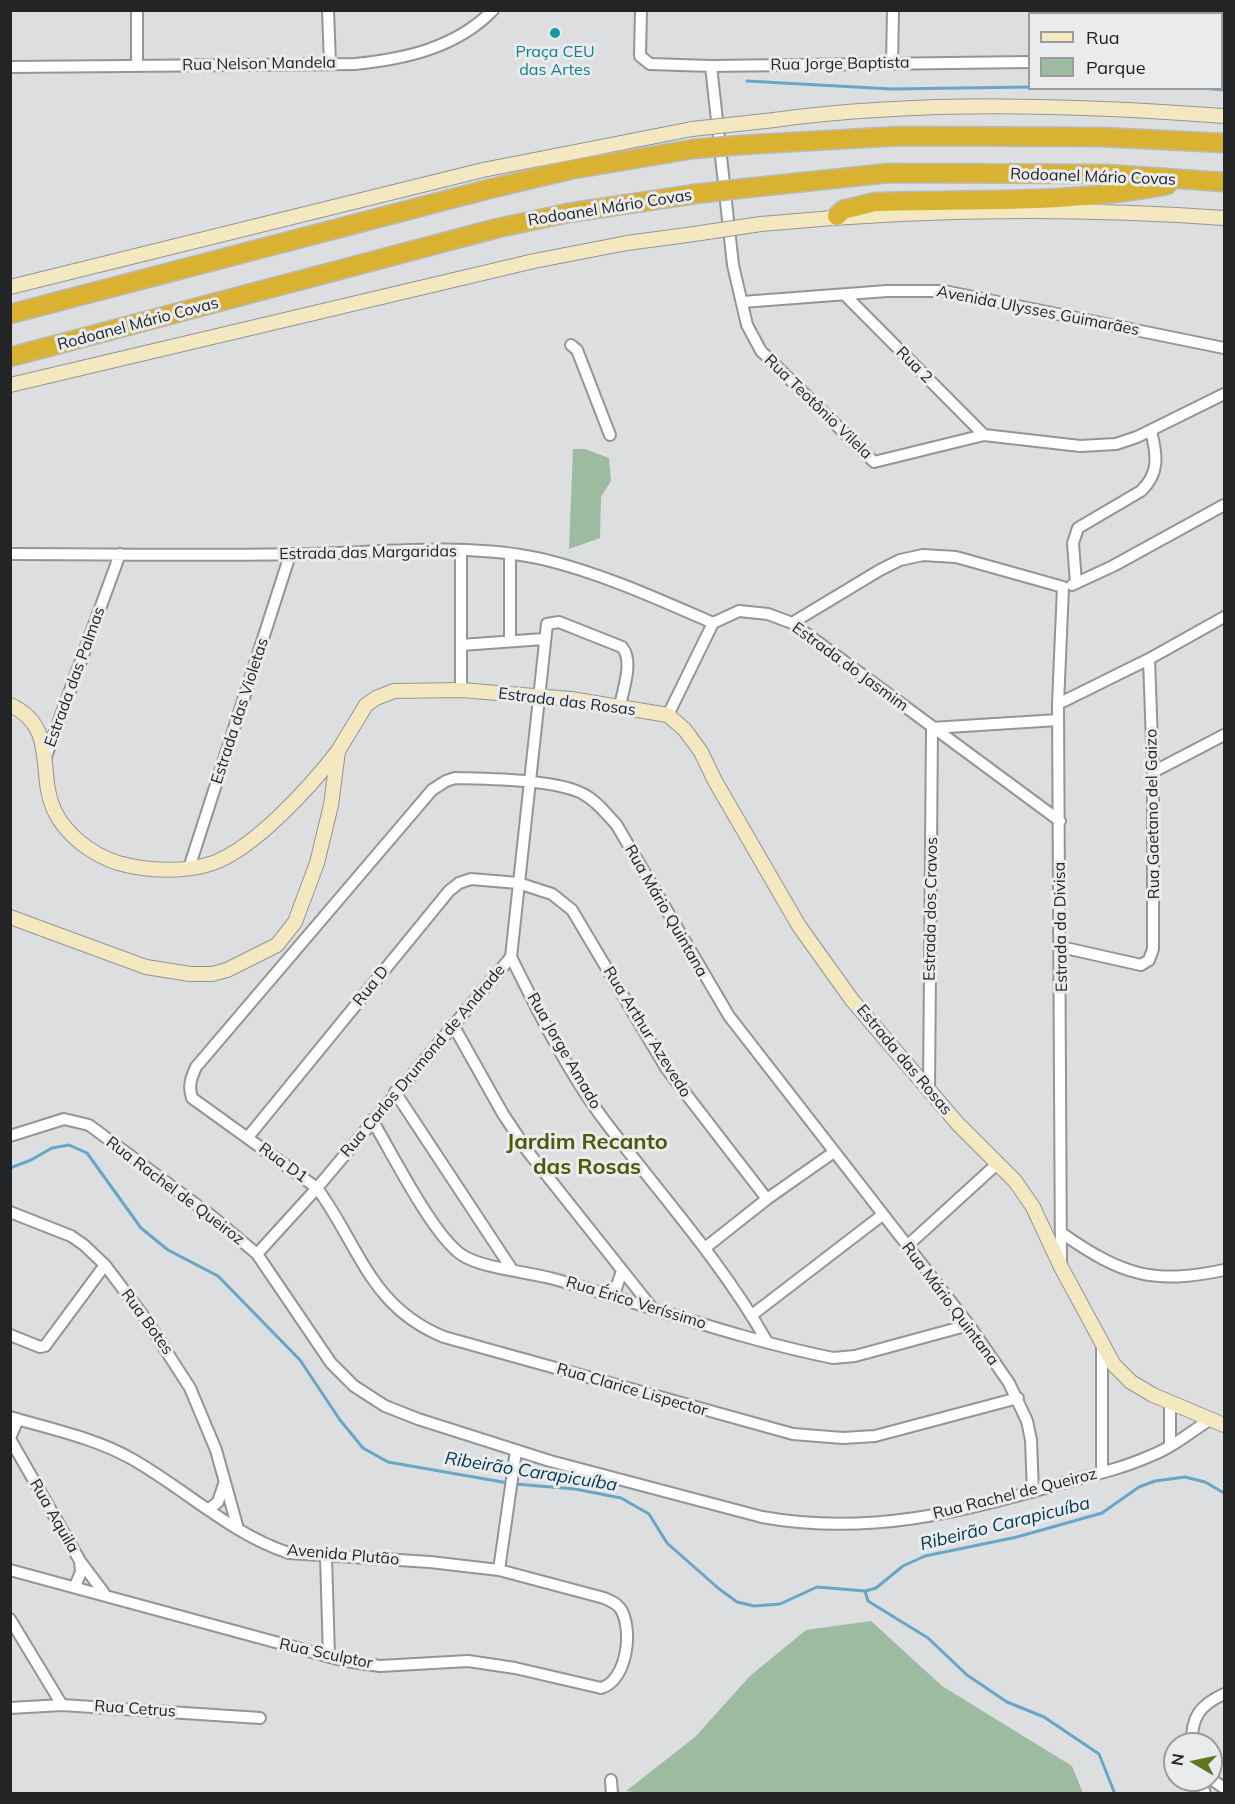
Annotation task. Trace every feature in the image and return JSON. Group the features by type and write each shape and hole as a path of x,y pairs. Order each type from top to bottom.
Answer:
{"highway":[{"path":"10,314 489,189 569,170 693,149 900,136 1101,137 1224,143"},
{"name":"Rodoanel Mário Covas","path":"10,357 498,228 568,213 695,194 889,173 1106,174 1224,182"},
{"path":"837,216 843,210 875,202 1077,196 1133,192 1190,180"}],"main road":[{"path":"10,288 483,170 692,129 862,112 981,107 1128,110 1224,116"},
{"path":"10,385 534,261 627,243 761,224 837,216 935,211 1056,210 1224,218"},
{"name":"Estrada das Rosas","path":"10,917 104,953 168,972 212,974 249,960 277,945 295,922 308,892 331,805 338,751 366,705 376,698 394,691 461,690 620,706 668,716 685,730 701,752 732,811 799,926 852,1000 958,1124 998,1163 1033,1207 1061,1267 1114,1365 1131,1382 1170,1404 1224,1425"},
{"path":"10,705 26,712 35,723 42,738 45,761"},
{"name":"Estrada das Palmas","path":"45,761 55,811 64,825 91,850 127,865 153,869 189,868 227,857 252,838 302,794 338,751"}],"street":[{"path":"137,10 137,66"},
{"path":"328,10 330,63"},
{"name":"Rua Nelson Mandela","path":"10,67 355,64 387,61 436,49 471,29 493,10"},
{"name":"Rua Jorge Baptista","path":"641,10 640,56 650,64 711,66 1028,62"},
{"path":"892,64 893,10"},
{"name":"Rua Teotônio Vilela","path":"711,66 733,265 747,325 761,351 873,462 984,435 1101,446 1137,437 1224,394"},
{"name":"Avenida Ulysses Guimarães","path":"742,302 887,291 944,291 1224,348"},
{"name":"Rua 2","path":"845,295 984,435"},
{"path":"571,345 577,350 610,435"},
{"path":"1076,583 1074,535 1078,528 1141,491 1149,483 1155,471 1156,458 1151,431"},
{"path":"792,623 880,570 900,560 922,555 956,557 1063,588 1113,566 1224,505"},
{"path":"461,551 461,690"},
{"name":"Estrada das Margaridas","path":"10,554 290,555 461,551 510,554 542,559 618,583 713,623"},
{"name":"Estrada das Palmas","path":"45,761 120,554"},
{"path":"510,554 510,641"},
{"name":"Estrada das Violetas","path":"189,868 290,555"},
{"name":"Estrada da Divisa","path":"1061,1267 1063,1234 1058,704 1063,588"},
{"name":"Estrada do Jasmim","path":"713,623 739,610 768,614 792,623 1060,821"},
{"path":"1058,704 1149,659 1224,617"},
{"path":"461,645 544,639 547,624 554,621 622,647 627,652 627,662 620,706"},
{"path":"668,716 713,623"},
{"name":"Rua Carlos Drumond de Andrade","path":"257,1254 316,1188 511,957 544,639"},
{"name":"Rua Gaetano del Gaizo","path":"1061,947 1141,965 1149,960 1153,949 1155,933 1153,772 1149,659"},
{"path":"932,728 1058,720"},
{"name":"Estrada dos Cravos","path":"929,1090 932,728"},
{"path":"1153,772 1224,735"},
{"name":"Rua Mário Quintana","path":"192,1098 189,1088 196,1067 432,790 455,778 528,783 571,789 584,794 598,804 616,824 729,1016 881,1216 969,1325 1018,1398 1031,1440 1033,1492"},
{"name":"Rua D","path":"249,1137 449,891 459,883 471,879 518,883"},
{"name":"Rua Arthur Azevedo","path":"518,883 552,894 572,910 666,1068 767,1199"},
{"name":"Rua Jorge Amado","path":"511,957 549,1032 584,1091 705,1248 752,1315 766,1340"},
{"path":"453,1025 503,1114 530,1154 653,1310"},
{"path":"395,1092 511,1268"},
{"name":"Rua D1","path":"192,1098 249,1137 316,1188"},
{"name":"Rua Rachel de Queiroz","path":"10,1136 64,1119 73,1119 89,1125 213,1217 257,1254 331,1363 354,1386 385,1406 516,1451 762,1517 791,1522 871,1525 982,1506 1150,1456 1170,1446 1209,1420"},
{"name":"Rua Érico Veríssimo","path":"372,1120 436,1228 451,1246 475,1262 511,1268 653,1310 833,1358 855,1356 969,1325"},
{"path":"705,1248 767,1199 834,1152"},
{"path":"907,1246 998,1163"},
{"name":"Rua Clarice Lispector","path":"316,1188 330,1206 380,1293 405,1317 424,1329 444,1337 793,1434 843,1438 875,1436 1018,1398"},
{"name":"Rua Botes","path":"10,1212 71,1236 105,1265 145,1318 190,1388 216,1450 238,1529"},
{"path":"752,1315 881,1216"},
{"path":"1063,1234 1097,1258 1124,1270 1151,1276 1186,1278 1224,1270"},
{"path":"10,1335 40,1347 45,1346 105,1265"},
{"path":"614,1297 622,1271"},
{"path":"1102,1345 1102,1472"},
{"path":"1170,1404 1170,1446"},
{"path":"10,1438 14,1418"},
{"name":"Avenida Plutão","path":"14,1418 113,1449 238,1529 289,1553 430,1562 500,1570 615,1603 626,1623 625,1651"},
{"name":"Rua Aquila","path":"10,1438 80,1561 104,1593"},
{"path":"500,1570 516,1451"},
{"path":"209,1509 218,1502 224,1484"},
{"path":"326,1556 329,1657"},
{"name":"Rua Aquila","path":"75,1586 81,1572 80,1561"},
{"name":"Rua Sculptor","path":"10,1570 104,1593 329,1657 380,1666 477,1662 601,1688 609,1685 619,1674 625,1651"},
{"path":"10,1618 62,1705"},
{"path":"1193,1732 1194,1718 1200,1708 1224,1694"},
{"name":"Rua Cetrus","path":"10,1708 62,1705 260,1718"},
{"path":"611,1780 612,1794"}],"green space":[{"path":"573,449 585,449 609,458 611,481 601,497 600,538 569,549"},
{"path":"871,1621 942,1686 1072,1766 1083,1793 646,1794 626,1791 695,1737 750,1676 806,1630"}],"waterway":[{"path":"747,81 891,89 1028,87"},
{"name":"Ribeirão Carapicuíba","path":"10,1168 31,1160 52,1148 69,1145 87,1153 141,1228 168,1250 218,1276 300,1360 340,1420 363,1448 388,1462 508,1483"},
{"name":"Ribeirão Carapicuíba","path":"515,1484 575,1489 621,1498 649,1514 667,1543 718,1588 737,1602 754,1606 780,1604 817,1587 865,1591 876,1588 903,1566 925,1556 1017,1537 1102,1513 1139,1487 1155,1481 1185,1477 1205,1482 1224,1493"},
{"path":"865,1591 868,1601 928,1638 967,1675 1007,1702 1044,1717 1099,1754 1115,1794"}],"place":[{"name":"Praça CEU das Artes","path":"555,33"}],"district":[{"name":"Jardim Recanto das Rosas","path":"587,1154"}]}
